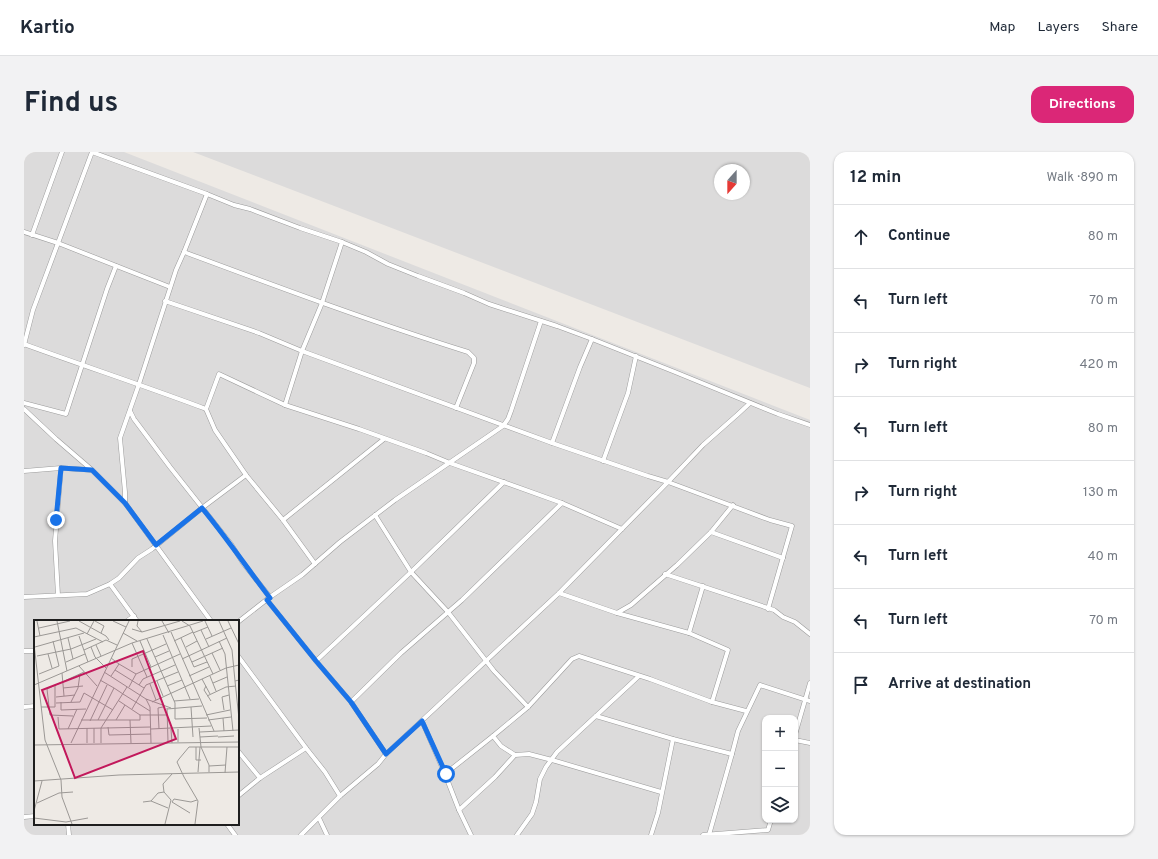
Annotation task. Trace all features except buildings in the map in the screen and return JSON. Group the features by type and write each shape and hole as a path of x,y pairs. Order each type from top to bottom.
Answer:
{"street":[{"path":"32,235 62,152"},
{"path":"206,409 24,344 33,310 92,152 234,205 342,242 366,252 388,264 489,304 592,339 778,414 810,424"},
{"path":"125,503 120,438 176,270 207,194"},
{"path":"24,232 58,243 170,287"},
{"path":"285,405 302,351 322,303 342,242"},
{"path":"184,252 404,332 468,352 474,358 474,363 456,408"},
{"path":"24,403 66,414 81,365 116,266"},
{"path":"165,301 259,333 302,351 552,444 668,482 770,520 792,526 768,609"},
{"path":"239,621 302,576 340,542 394,500 503,426 511,411 541,321"},
{"path":"552,444 580,367 592,339"},
{"path":"603,461 628,393 636,356"},
{"path":"315,564 284,520 246,475 215,430 206,409 219,374 285,405 426,453 450,463 562,502 622,529"},
{"path":"301,835 340,796 378,764 386,754 559,593 703,445 750,403"},
{"path":"24,409 92,470 125,503 211,620"},
{"path":"130,411 170,467 231,544 269,599 316,661 351,702 386,754"},
{"path":"284,520 384,439"},
{"path":"24,471 61,468 92,470"},
{"path":"58,595 55,541 61,468"},
{"path":"24,597 87,594 110,584 119,578 138,558 152,549 202,508 246,475"},
{"path":"316,661 504,482"},
{"path":"351,702 401,653 468,594 562,502"},
{"path":"617,613 631,605 666,574 711,532 733,505"},
{"path":"374,515 411,572 448,612 486,661 528,707"},
{"path":"711,532 783,558"},
{"path":"666,574 774,610 795,622 810,634"},
{"path":"110,584 137,620"},
{"path":"689,633 703,586"},
{"path":"559,593 617,613 689,633 728,650 712,702"},
{"path":"128,620 134,616"},
{"path":"446,774 528,707 572,659 579,656 650,679 712,702 746,711"},
{"path":"239,657 325,772 340,796"},
{"path":"517,835 532,814 536,802 540,779 546,767 557,752 639,676"},
{"path":"798,727 808,700 810,683"},
{"path":"709,835 738,731 746,711 760,685 808,700"},
{"path":"24,707 34,706"},
{"path":"596,716 673,739 732,754"},
{"path":"422,721 471,835"},
{"path":"493,736 501,746 515,755 529,754 661,792"},
{"path":"651,835 658,812 673,739"},
{"path":"798,741 810,743"},
{"path":"239,795 260,778 306,748"},
{"path":"239,752 260,778"},
{"path":"459,810 495,777 515,755"},
{"path":"24,818 34,816"},
{"path":"319,818 327,835"},
{"path":"703,835 745,833 768,830 770,823"},
{"path":"68,825 69,835"},
{"path":"228,825 235,835"}],"shaded area":[{"path":"24,152 124,152 810,420 810,835 24,835"},
{"path":"193,152 810,152 810,388"}],"route":[{"path":"56,520 61,468 92,470 125,503 156,545 202,508 231,544 243,563 270,598 267,600 351,702 386,754 422,721 446,774"}]}
